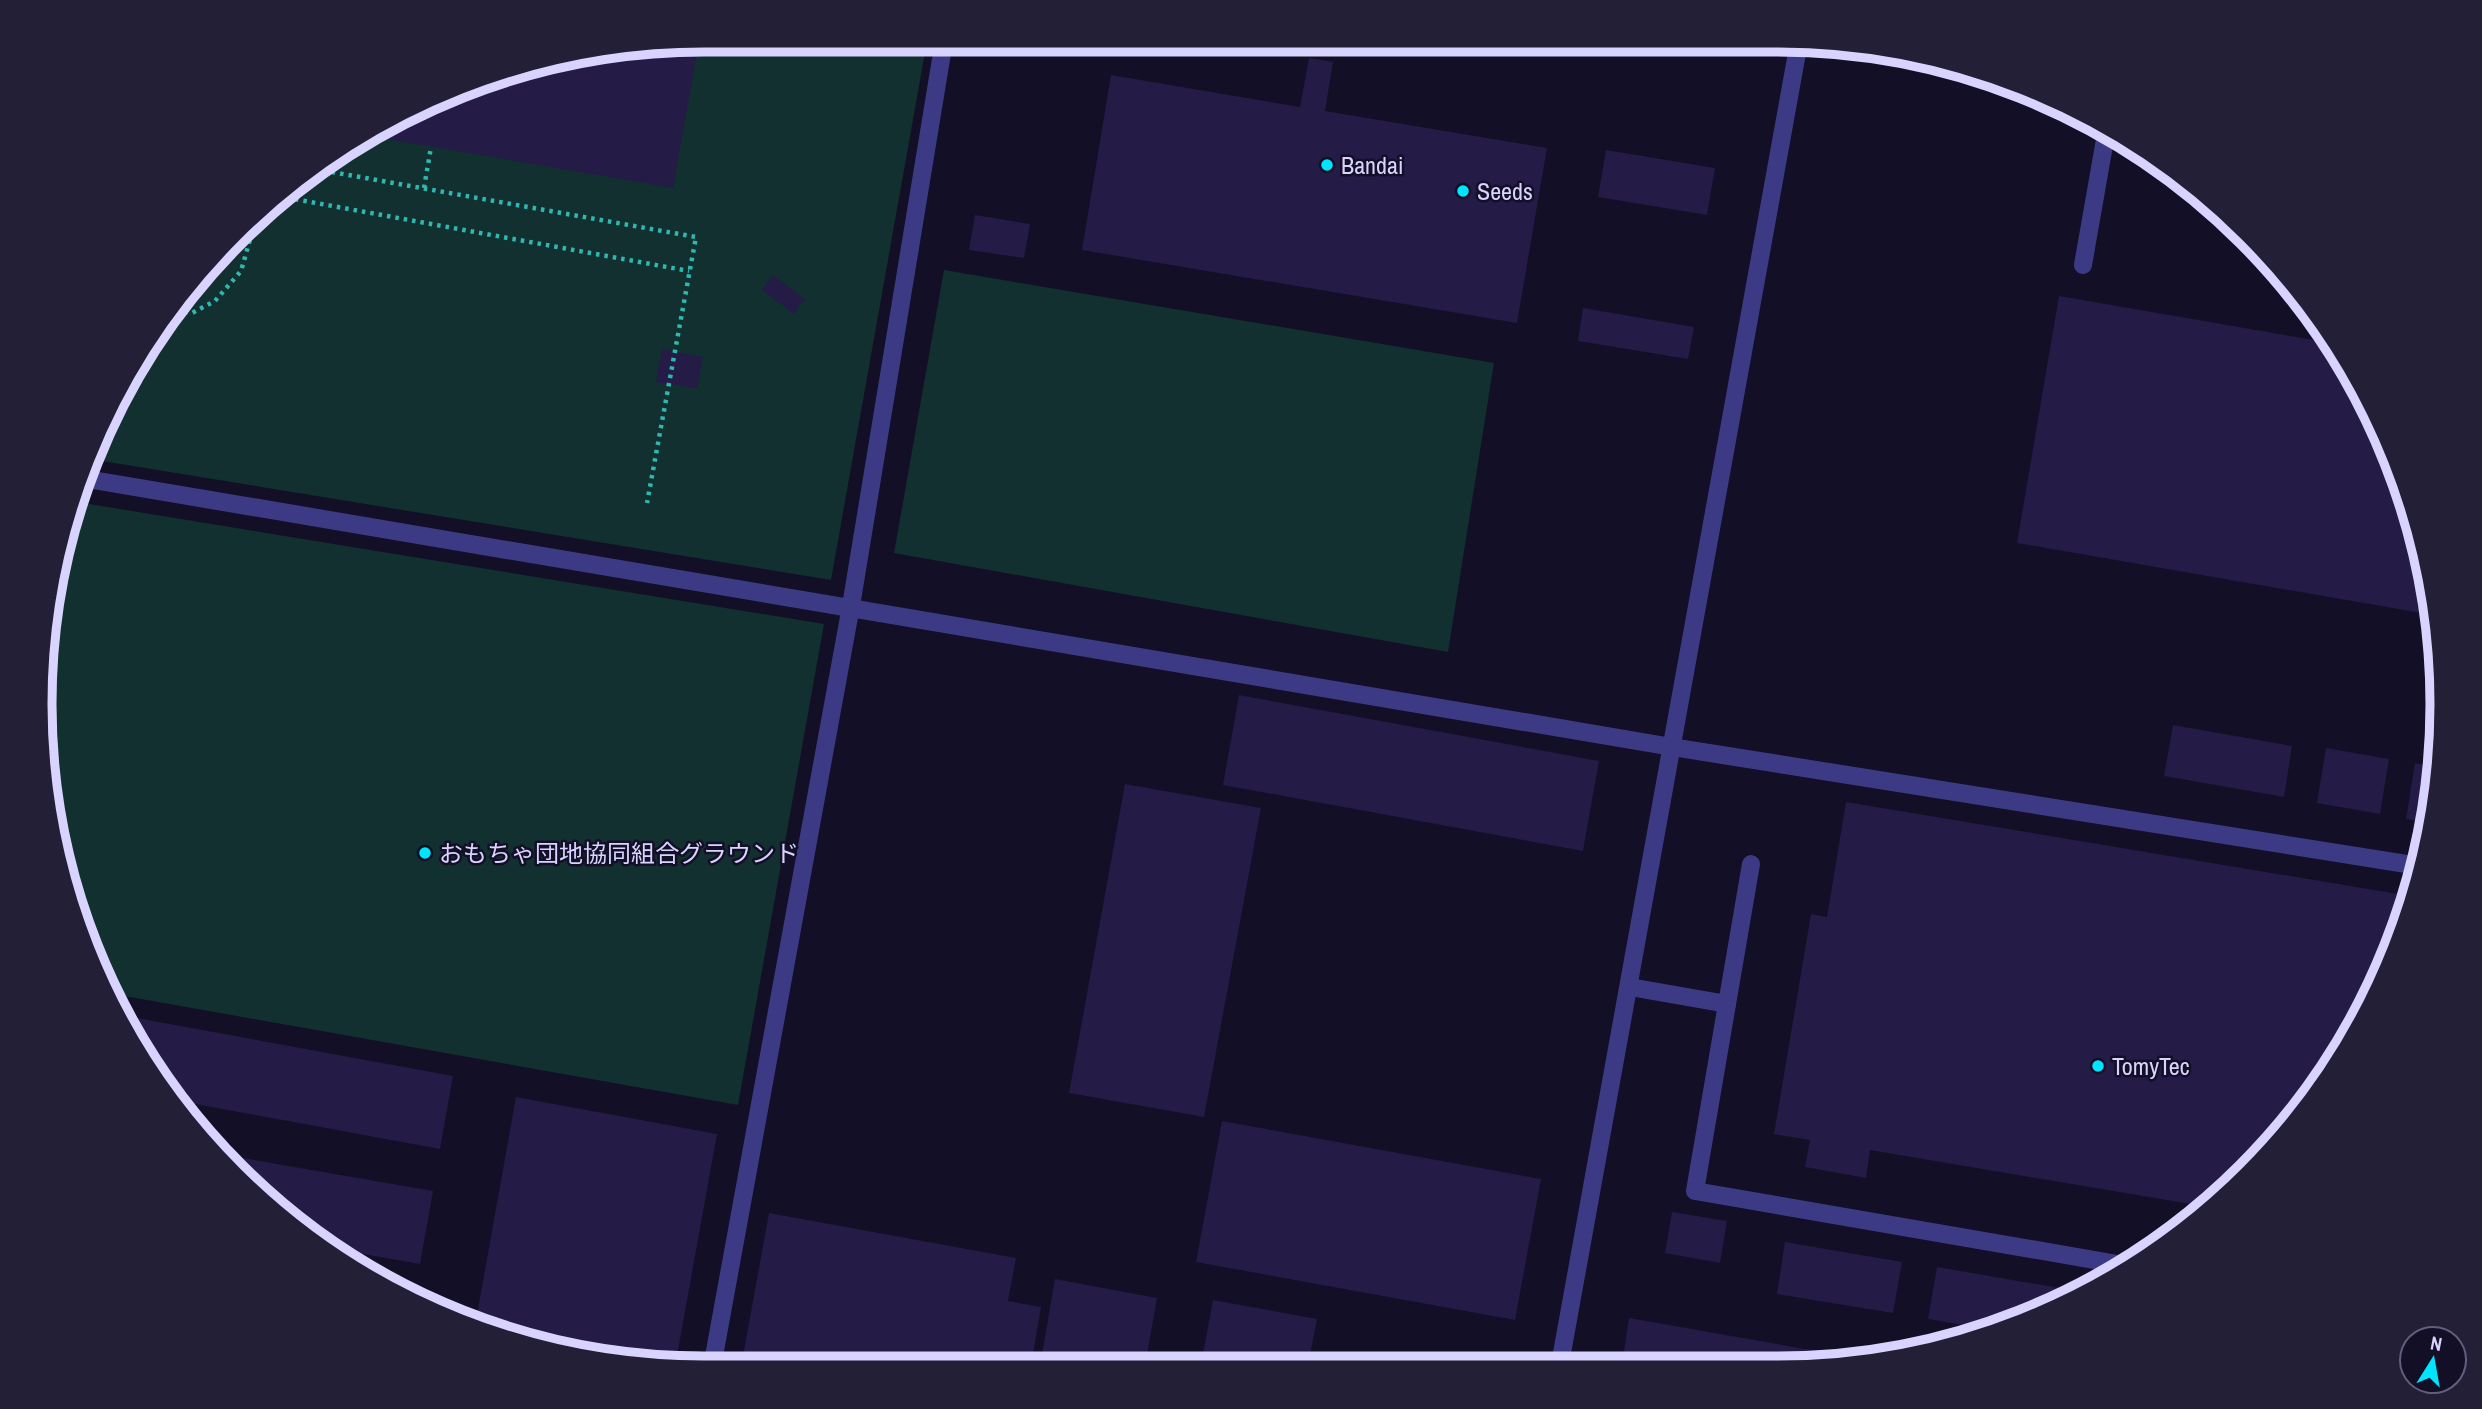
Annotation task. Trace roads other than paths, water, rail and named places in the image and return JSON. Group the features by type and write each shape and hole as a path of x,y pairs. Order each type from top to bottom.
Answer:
{"street":[{"path":"714,1356 851,606 942,52"},
{"path":"1561,1356 1797,53"},
{"path":"2083,265 2105,140"},
{"path":"93,480 851,606 1672,747 2409,864"},
{"path":"1751,864 1695,1191 2113,1263"},
{"path":"1630,987 1727,1004"}],"place":[{"name":"Bandai","path":"1327,165"},
{"name":"Seeds","path":"1463,191"},
{"name":"おもちゃ団地協同組合グラウンド","path":"425,853"},
{"name":"TomyTec","path":"2098,1066"}]}
